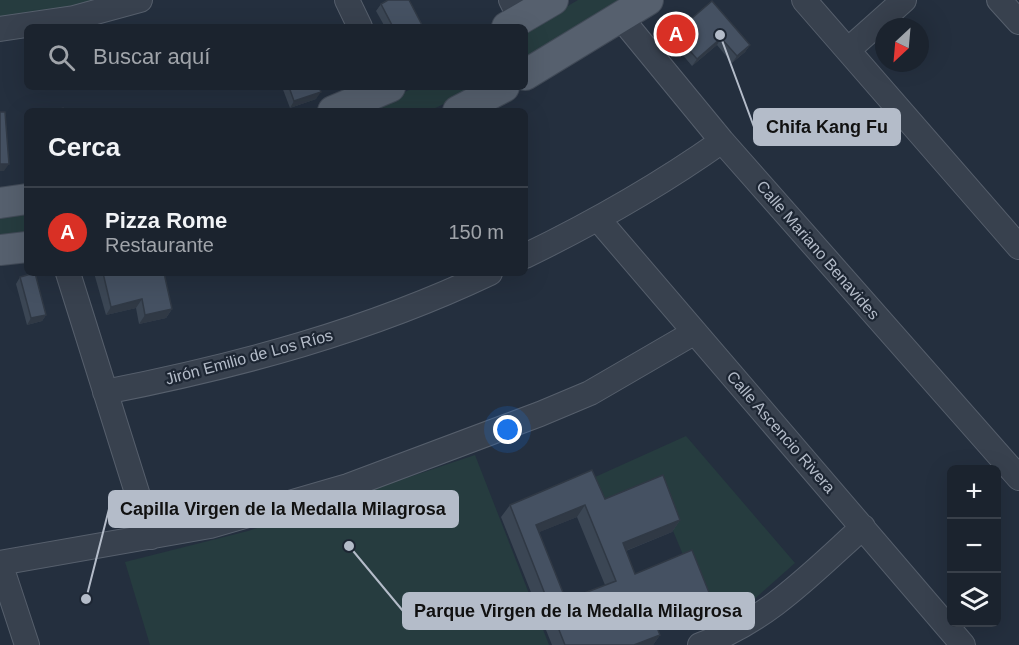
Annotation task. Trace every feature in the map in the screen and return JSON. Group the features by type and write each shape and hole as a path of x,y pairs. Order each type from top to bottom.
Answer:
{"main road":[{"path":"513,16 554,0"},
{"path":"528,73 648,0"},
{"path":"340,108 383,90"},
{"path":"464,108 498,90"},
{"path":"0,203 24,199"},
{"path":"0,250 24,247"}],"street":[{"path":"34,24 74,18 140,0"},
{"path":"347,0 359,24"},
{"path":"804,0 1019,247"},
{"path":"848,50 904,0"},
{"path":"999,0 1019,22"},
{"name":"Calle Mariano Benavides","path":"621,18 722,141 1019,478"},
{"path":"0,29 24,25"},
{"path":"528,254 598,219 690,164 722,141"},
{"name":"Calle Ascencio Rivera","path":"598,219 963,645"},
{"path":"69,276 151,537"},
{"name":"Jirón Emilio de Los Ríos","path":"105,392 201,373 285,351 340,333 482,276"},
{"path":"27,645 0,563 210,526 348,486 470,443 590,393 695,332"},
{"path":"700,645 742,627 767,612 863,527"}],"green space":[{"path":"0,0 116,0 0,24"},
{"path":"578,0 626,0 528,60 528,29"},
{"path":"409,90 474,90 435,108 369,108"},
{"path":"24,211 24,235 0,239 0,214"},
{"path":"686,436 795,563 751,602 712,624 653,483 595,508 584,482"},
{"path":"475,455 549,645 150,645 125,562 248,531"}],"building":[{"path":"388,0 409,0 421,24 391,24 381,4"},
{"path":"712,1 750,45 737,56 721,38 697,59 671,29 682,19 685,24"},
{"path":"290,90 320,90 321,92 294,101"},
{"path":"0,112 5,112 9,164 0,164"},
{"path":"36,276 46,315 31,318 20,277"},
{"path":"104,276 165,276 172,309 145,315 142,299 111,307"},
{"path":"592,470 605,499 663,475 680,520 623,543 635,574 692,550 710,595 653,618 660,635 634,645 565,645 510,505","holes":["585,505 616,581 566,600 536,525"]}],"place":[{"name":"Pizza Rome","path":"676,34"},
{"name":"Chifa Kang Fu","path":"720,35"},
{"name":"Parque Virgen de la Medalla Milagrosa","path":"349,546"},
{"name":"Capilla Virgen de la Medalla Milagrosa","path":"86,599"}]}
